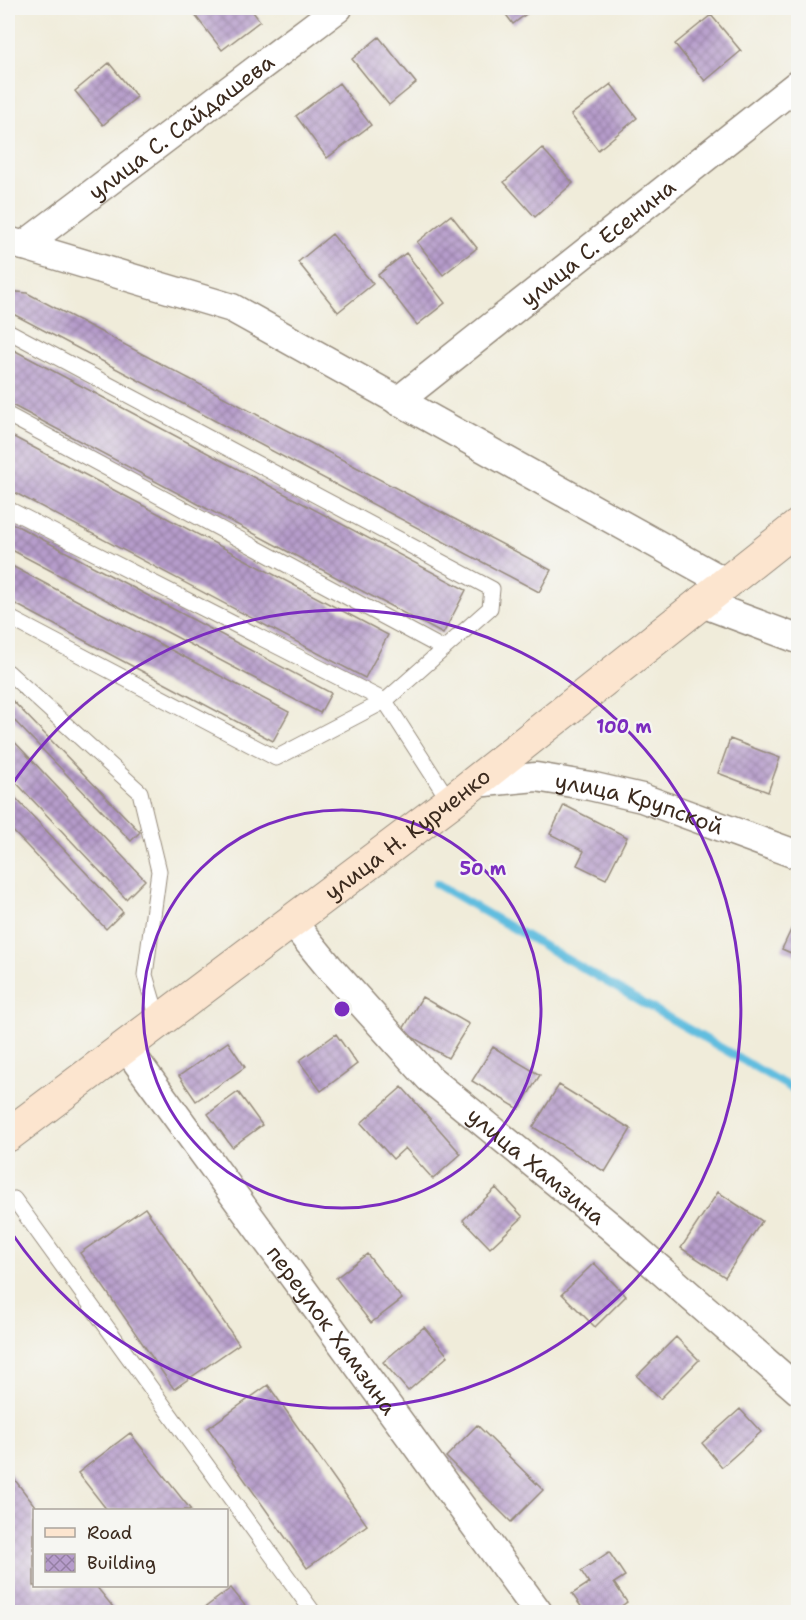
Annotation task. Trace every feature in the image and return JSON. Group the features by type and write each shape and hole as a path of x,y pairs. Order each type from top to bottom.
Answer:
{"main road":[{"name":"улица Н. Курченко","path":"8,1135 293,923 463,792 699,602 798,526"}],"street":[{"name":"улица С. Сайдашева","path":"15,244 338,8"},
{"name":"улица С. Есенина","path":"398,401 798,84"},
{"path":"15,244 232,308 725,582"},
{"path":"699,602 798,639"},
{"name":"улица Крупской","path":"463,792 536,777 590,786 642,798 798,855"},
{"name":"улица Хамзина","path":"293,923 329,967 429,1078 610,1226 798,1390"},
{"name":"переулок Хамзина","path":"126,1047 535,1612"}],"lane":[{"path":"8,331 492,589 490,608 385,701 276,759 8,617"},
{"path":"8,415 444,649"},
{"path":"8,509 385,701 463,792"},
{"path":"8,672 140,792 159,871 145,975 159,1022"},
{"path":"14,1199 313,1612"}],"building":[{"path":"203,8 250,8 260,21 222,50 194,14"},
{"path":"501,8 534,8 513,24"},
{"path":"711,15 741,51 705,81 675,44"},
{"path":"379,37 416,83 389,105 352,59"},
{"path":"109,63 137,97 103,125 75,91"},
{"path":"339,83 371,125 327,158 296,116"},
{"path":"611,84 637,118 598,150 571,115"},
{"path":"542,148 573,183 535,217 504,182"},
{"path":"451,215 477,248 443,275 417,242"},
{"path":"332,234 373,284 338,312 298,262"},
{"path":"406,253 445,303 417,325 378,275"},
{"path":"8,291 27,293 551,570 539,592 15,315 8,314"},
{"path":"8,347 466,590 443,634 8,403"},
{"path":"8,434 388,635 365,678 8,489"},
{"path":"8,521 331,693 320,713 8,548"},
{"path":"8,564 289,712 273,741 8,600"},
{"path":"8,696 140,832 131,841 8,714"},
{"path":"8,735 145,880 126,899 8,774"},
{"path":"730,739 780,758 768,792 718,773"},
{"path":"8,790 123,912 106,929 8,826"},
{"path":"564,805 627,837 606,879 577,865 584,851 550,834"},
{"path":"798,915 798,956 782,949"},
{"path":"422,997 469,1024 448,1058 402,1031"},
{"path":"336,1034 357,1064 321,1091 299,1061"},
{"path":"228,1042 245,1067 196,1101 179,1076"},
{"path":"493,1047 540,1075 519,1109 472,1081"},
{"path":"559,1085 631,1129 605,1172 533,1127"},
{"path":"402,1087 461,1154 433,1179 405,1148 393,1159 361,1123"},
{"path":"238,1092 262,1125 232,1147 208,1114"},
{"path":"496,1188 523,1217 490,1248 463,1220"},
{"path":"718,1192 762,1221 725,1277 681,1248"},
{"path":"145,1208 239,1344 174,1389 80,1253"},
{"path":"367,1254 402,1299 371,1323 336,1278"},
{"path":"594,1263 626,1296 595,1327 562,1294"},
{"path":"424,1327 448,1356 408,1391 383,1362"},
{"path":"676,1337 699,1360 660,1399 637,1376"},
{"path":"268,1385 367,1525 307,1568 208,1428"},
{"path":"740,1409 761,1432 722,1467 702,1443"},
{"path":"477,1425 543,1490 511,1522 446,1457"},
{"path":"130,1433 190,1509 106,1509 78,1473"},
{"path":"8,1471 37,1509 33,1509 33,1587 97,1587 117,1612 8,1612"},
{"path":"609,1552 625,1576 614,1583 627,1602 613,1612 585,1612 572,1594 589,1583 581,1571"},
{"path":"231,1588 250,1612 199,1612"}],"waterway":[{"path":"436,884 798,1092"}]}
